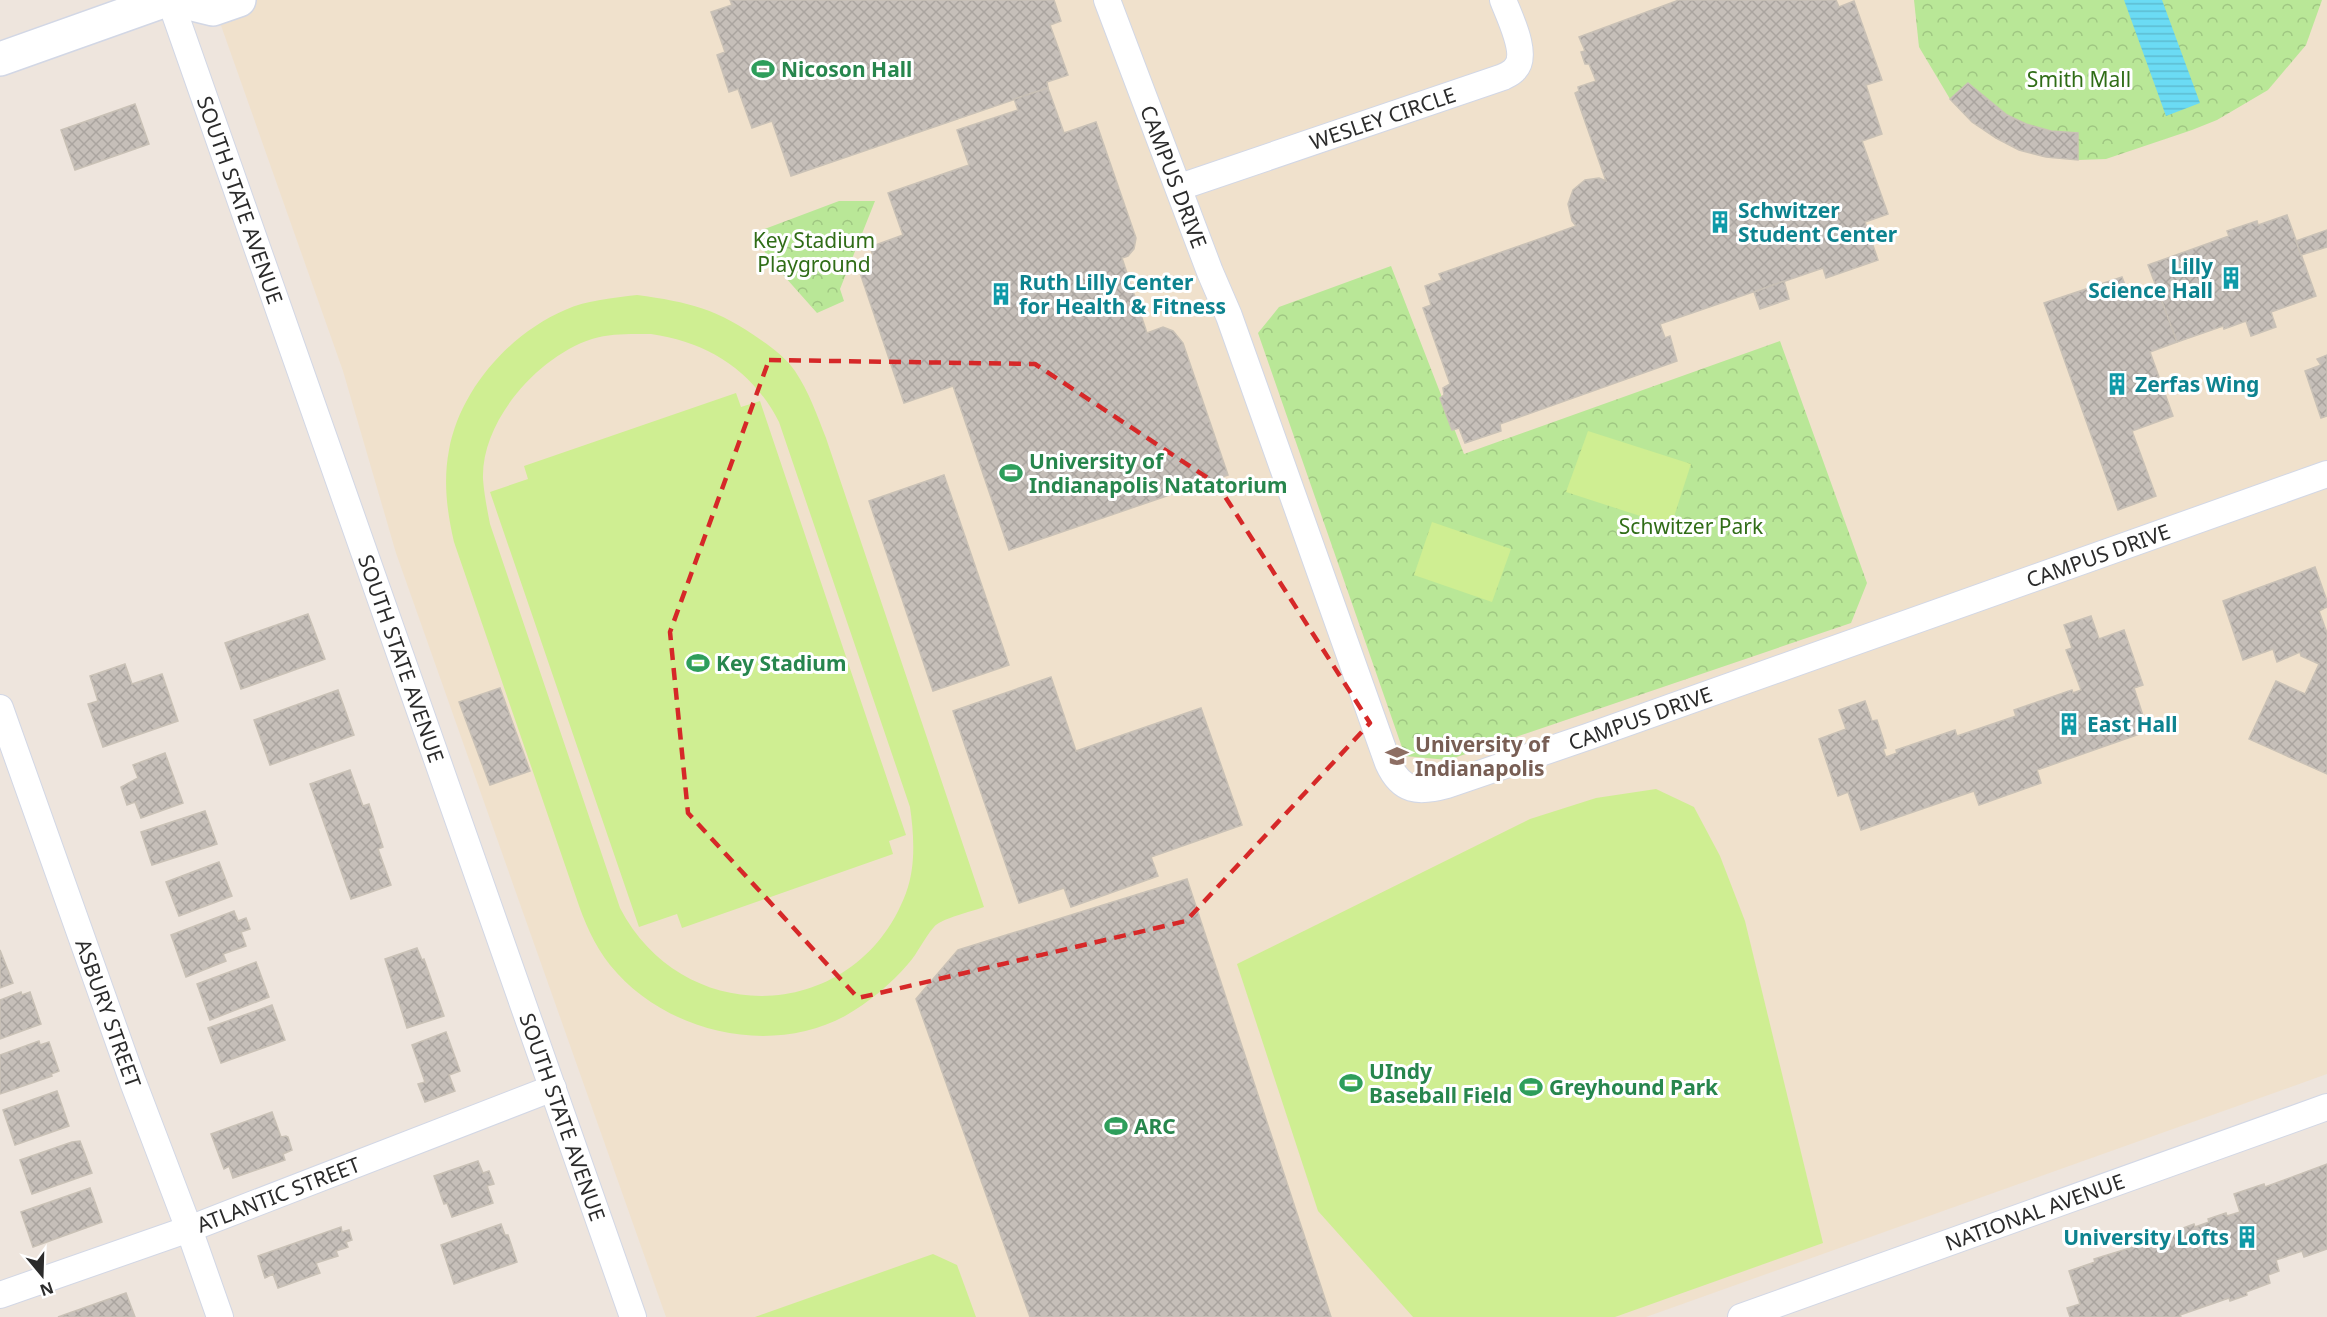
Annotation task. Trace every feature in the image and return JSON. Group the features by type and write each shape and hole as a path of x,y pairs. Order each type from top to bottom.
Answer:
{"main road":[{"path":"0,59 166,0"},
{"path":"176,0 213,9 239,0"}],"street":[{"name":"SOUTH STATE AVENUE","path":"170,0 633,1317"},
{"name":"CAMPUS DRIVE","path":"1107,0 1180,187 1210,272 1229,316 1388,763 1396,779 1415,790 1447,785 1577,740 2327,474"},
{"name":"WESLEY CIRCLE","path":"1180,187 1503,77 1514,71 1520,61 1520,51 1503,0"},
{"name":"ASBURY STREET","path":"0,708 133,1082 220,1317"},
{"name":"ATLANTIC STREET","path":"0,1296 189,1229 553,1088"},
{"name":"NATIONAL AVENUE","path":"1741,1317 2327,1107"}],"highlighted area":[{"path":"769,360 1035,364 1217,484 1370,723 1186,921 858,998 688,813 670,632"}],"shaded area":[{"name":"University of Indianapolis","path":"212,0 2327,0 2327,1074 1646,1317 666,1317 396,553 343,371"}],"green space":[{"name":"Smith Mall","path":"1914,0 2322,0 2306,45 2268,90 2217,120 2192,130 2106,159 2078,160 2019,150 1972,122 1950,99 1919,47"},
{"name":"Key Stadium Playground","path":"839,201 875,201 840,289 844,301 817,313 769,259 754,233"},
{"name":"Schwitzer Park","path":"1391,266 1464,454 1780,341 1867,583 1851,623 1448,760 1405,756 1258,333 1279,307"},
{"path":"637,295 688,304 731,321 775,350 788,362 800,379 826,438 984,907 937,924 894,979 879,993 845,1016 815,1028 784,1035 751,1036 719,1031 688,1021 659,1007 632,988 604,957 590,933 579,906 454,542 449,519 446,473 449,450 464,406 490,366 507,349 544,320 582,304","holes":["629,334 651,334 672,338 710,352 727,362 756,388 779,422 910,807 913,850 909,883 906,893 882,936 850,968 811,988 769,996 726,992 685,976 649,948 620,908 490,524 485,495 483,479 485,457 492,435 503,413 534,375 572,347 592,339"]},
{"name":"Key Stadium","path":"736,393 741,407 760,401 906,835 889,841 893,854 682,928 677,914 639,927 490,492 528,479 524,466"},
{"path":"1588,431 1691,464 1671,526 1566,492"},
{"path":"1432,522 1511,549 1492,602 1414,575"},
{"name":"Greyhound Park","path":"1656,789 1694,807 1720,856 1745,921 1823,1243 1615,1317 1413,1317 1318,1211 1237,964 1530,819 1596,798"},
{"path":"933,1254 957,1265 976,1317 755,1317"}],"water":[{"path":"2124,0 2162,0 2200,103 2166,116"}],"building":[{"name":"Nicoson Hall","path":"730,0 1054,0 1061,21 1050,25 1068,75 1047,82 1048,88 791,176 772,121 752,128 738,89 729,92 717,55 725,52 711,12 732,5"},
{"name":"Schwitzer Student Center","path":"1679,0 1836,0 1839,7 1854,1 1882,80 1866,85 1882,134 1862,141 1888,214 1865,222 1878,260 1826,278 1823,268 1660,324 1665,338 1670,336 1677,361 1500,424 1501,431 1465,443 1459,428 1452,430 1440,398 1444,395 1443,388 1450,384 1423,308 1431,305 1425,286 1442,280 1439,274 1576,226 1572,221 1568,204 1573,190 1585,180 1599,178 1606,181 1575,93 1579,91 1578,87 1596,81 1589,64 1585,64 1581,52 1585,51 1579,37"},
{"path":"1968,83 2007,115 2026,124 2051,131 2078,133 2078,160 2046,157 2019,150 1972,122 1950,99"},
{"name":"Ruth Lilly Center for Health & Fitness","path":"1048,88 1064,133 1096,122 1136,238 1134,249 1128,256 1122,258 1147,333 1163,327 1173,331 1183,343 1228,475 1009,550 953,386 904,403 856,261 873,256 870,247 903,235 888,193 969,165 957,130 1018,110 1014,99"},
{"path":"135,104 149,144 75,170 61,130"},
{"name":"Lilly Science Hall","path":"2287,215 2316,296 2271,312 2276,327 2251,336 2246,321 2224,329 2223,326 2177,342 2148,265 2229,236 2227,231 2257,221 2258,225"},
{"path":"2327,230 2327,247 2301,255 2296,241"},
{"name":"Zerfas Wing","path":"2122,277 2131,301 2158,291 2177,342 2150,352 2173,416 2132,431 2156,496 2118,510 2044,303"},
{"path":"1784,281 1789,299 1760,309 1754,292"},
{"path":"2327,355 2327,416 2321,418 2305,371 2321,365 2317,359"},
{"path":"944,475 1009,665 933,691 869,501"},
{"path":"2315,567 2327,601 2327,607 2319,611 2327,633 2327,774 2249,739 2276,681 2305,694 2319,664 2301,656 2300,652 2277,662 2273,649 2243,660 2223,601"},
{"path":"308,614 325,659 241,689 225,643"},
{"name":"East Hall","path":"2091,616 2099,639 2124,630 2143,685 2134,688 2148,731 2037,770 2041,783 1979,805 1974,791 1861,830 1848,792 1838,796 1819,739 1846,729 1839,710 1865,701 1872,721 1877,720 1886,748 1883,749 1886,757 1897,753 1896,750 1955,730 1957,736 2016,716 2014,710 2072,690 2073,693 2081,690 2066,650 2072,648 2064,625"},
{"path":"125,664 132,684 162,674 178,721 103,747 88,704 98,701 90,676"},
{"path":"1051,677 1076,751 1201,708 1242,825 1151,857 1158,876 1071,907 1064,888 1019,903 953,711"},
{"path":"500,688 530,771 490,785 459,702"},
{"path":"338,690 354,735 270,765 254,720"},
{"path":"165,753 183,803 141,818 135,802 127,805 121,787 138,778 133,765"},
{"path":"350,770 363,806 369,804 383,847 378,849 391,885 351,899 310,784"},
{"path":"205,811 217,844 152,865 141,832"},
{"path":"219,862 232,896 179,916 166,882"},
{"path":"1187,879 1331,1317 1030,1317 916,999 958,950"},
{"path":"234,911 238,921 246,918 250,929 241,932 246,946 223,954 226,961 186,977 171,935"},
{"path":"417,948 422,960 424,959 444,1016 407,1028 385,959"},
{"path":"0,950 13,983 0,988"},
{"path":"256,962 269,997 210,1020 197,984"},
{"path":"21,992 22,995 30,992 41,1024 0,1039 0,1000"},
{"path":"272,1005 285,1040 221,1063 208,1028"},
{"path":"446,1032 460,1071 449,1075 455,1091 425,1102 418,1084 425,1082 412,1045"},
{"path":"39,1041 40,1045 49,1042 59,1071 51,1074 52,1076 0,1094 0,1055"},
{"path":"57,1091 69,1126 15,1145 3,1110"},
{"path":"272,1112 281,1137 288,1137 292,1150 283,1154 285,1160 233,1178 229,1166 224,1169 211,1134"},
{"path":"80,1141 92,1173 32,1194 20,1160"},
{"path":"478,1161 483,1173 489,1171 494,1184 487,1186 493,1203 452,1217 447,1203 444,1204 434,1176"},
{"name":"University Lofts","path":"2327,1164 2327,1249 2304,1257 2302,1251 2276,1260 2279,1271 2268,1275 2270,1283 2246,1292 2247,1295 2230,1301 2229,1298 2180,1315 2181,1317 2070,1317 2067,1308 2080,1304 2069,1271 2095,1262 2094,1259 2179,1233 2178,1230 2194,1224 2195,1227 2209,1222 2208,1219 2226,1213 2227,1216 2240,1212 2234,1194 2264,1184 2265,1187"},
{"path":"90,1188 102,1222 33,1247 21,1212"},
{"path":"501,1224 505,1235 508,1235 517,1262 454,1284 441,1245"},
{"path":"341,1227 342,1232 349,1230 352,1240 346,1242 348,1247 336,1251 338,1256 316,1263 320,1273 278,1288 273,1274 265,1278 258,1256"},
{"path":"126,1293 135,1317 58,1317"}],"place":[{"name":"Nicoson Hall","path":"763,69"},
{"name":"Schwitzer Student Center","path":"1720,222"},
{"name":"Lilly Science Hall","path":"2231,278"},
{"name":"Ruth Lilly Center for Health & Fitness","path":"1001,294"},
{"name":"Zerfas Wing","path":"2117,384"},
{"name":"University of Indianapolis Natatorium","path":"1011,473"},
{"name":"Key Stadium","path":"698,663"},
{"name":"East Hall","path":"2069,724"},
{"name":"University of Indianapolis","path":"1397,756"},
{"name":"UIndy Baseball Field","path":"1351,1083"},
{"name":"Greyhound Park","path":"1531,1087"},
{"name":"ARC","path":"1116,1126"},
{"name":"University Lofts","path":"2247,1237"}]}
